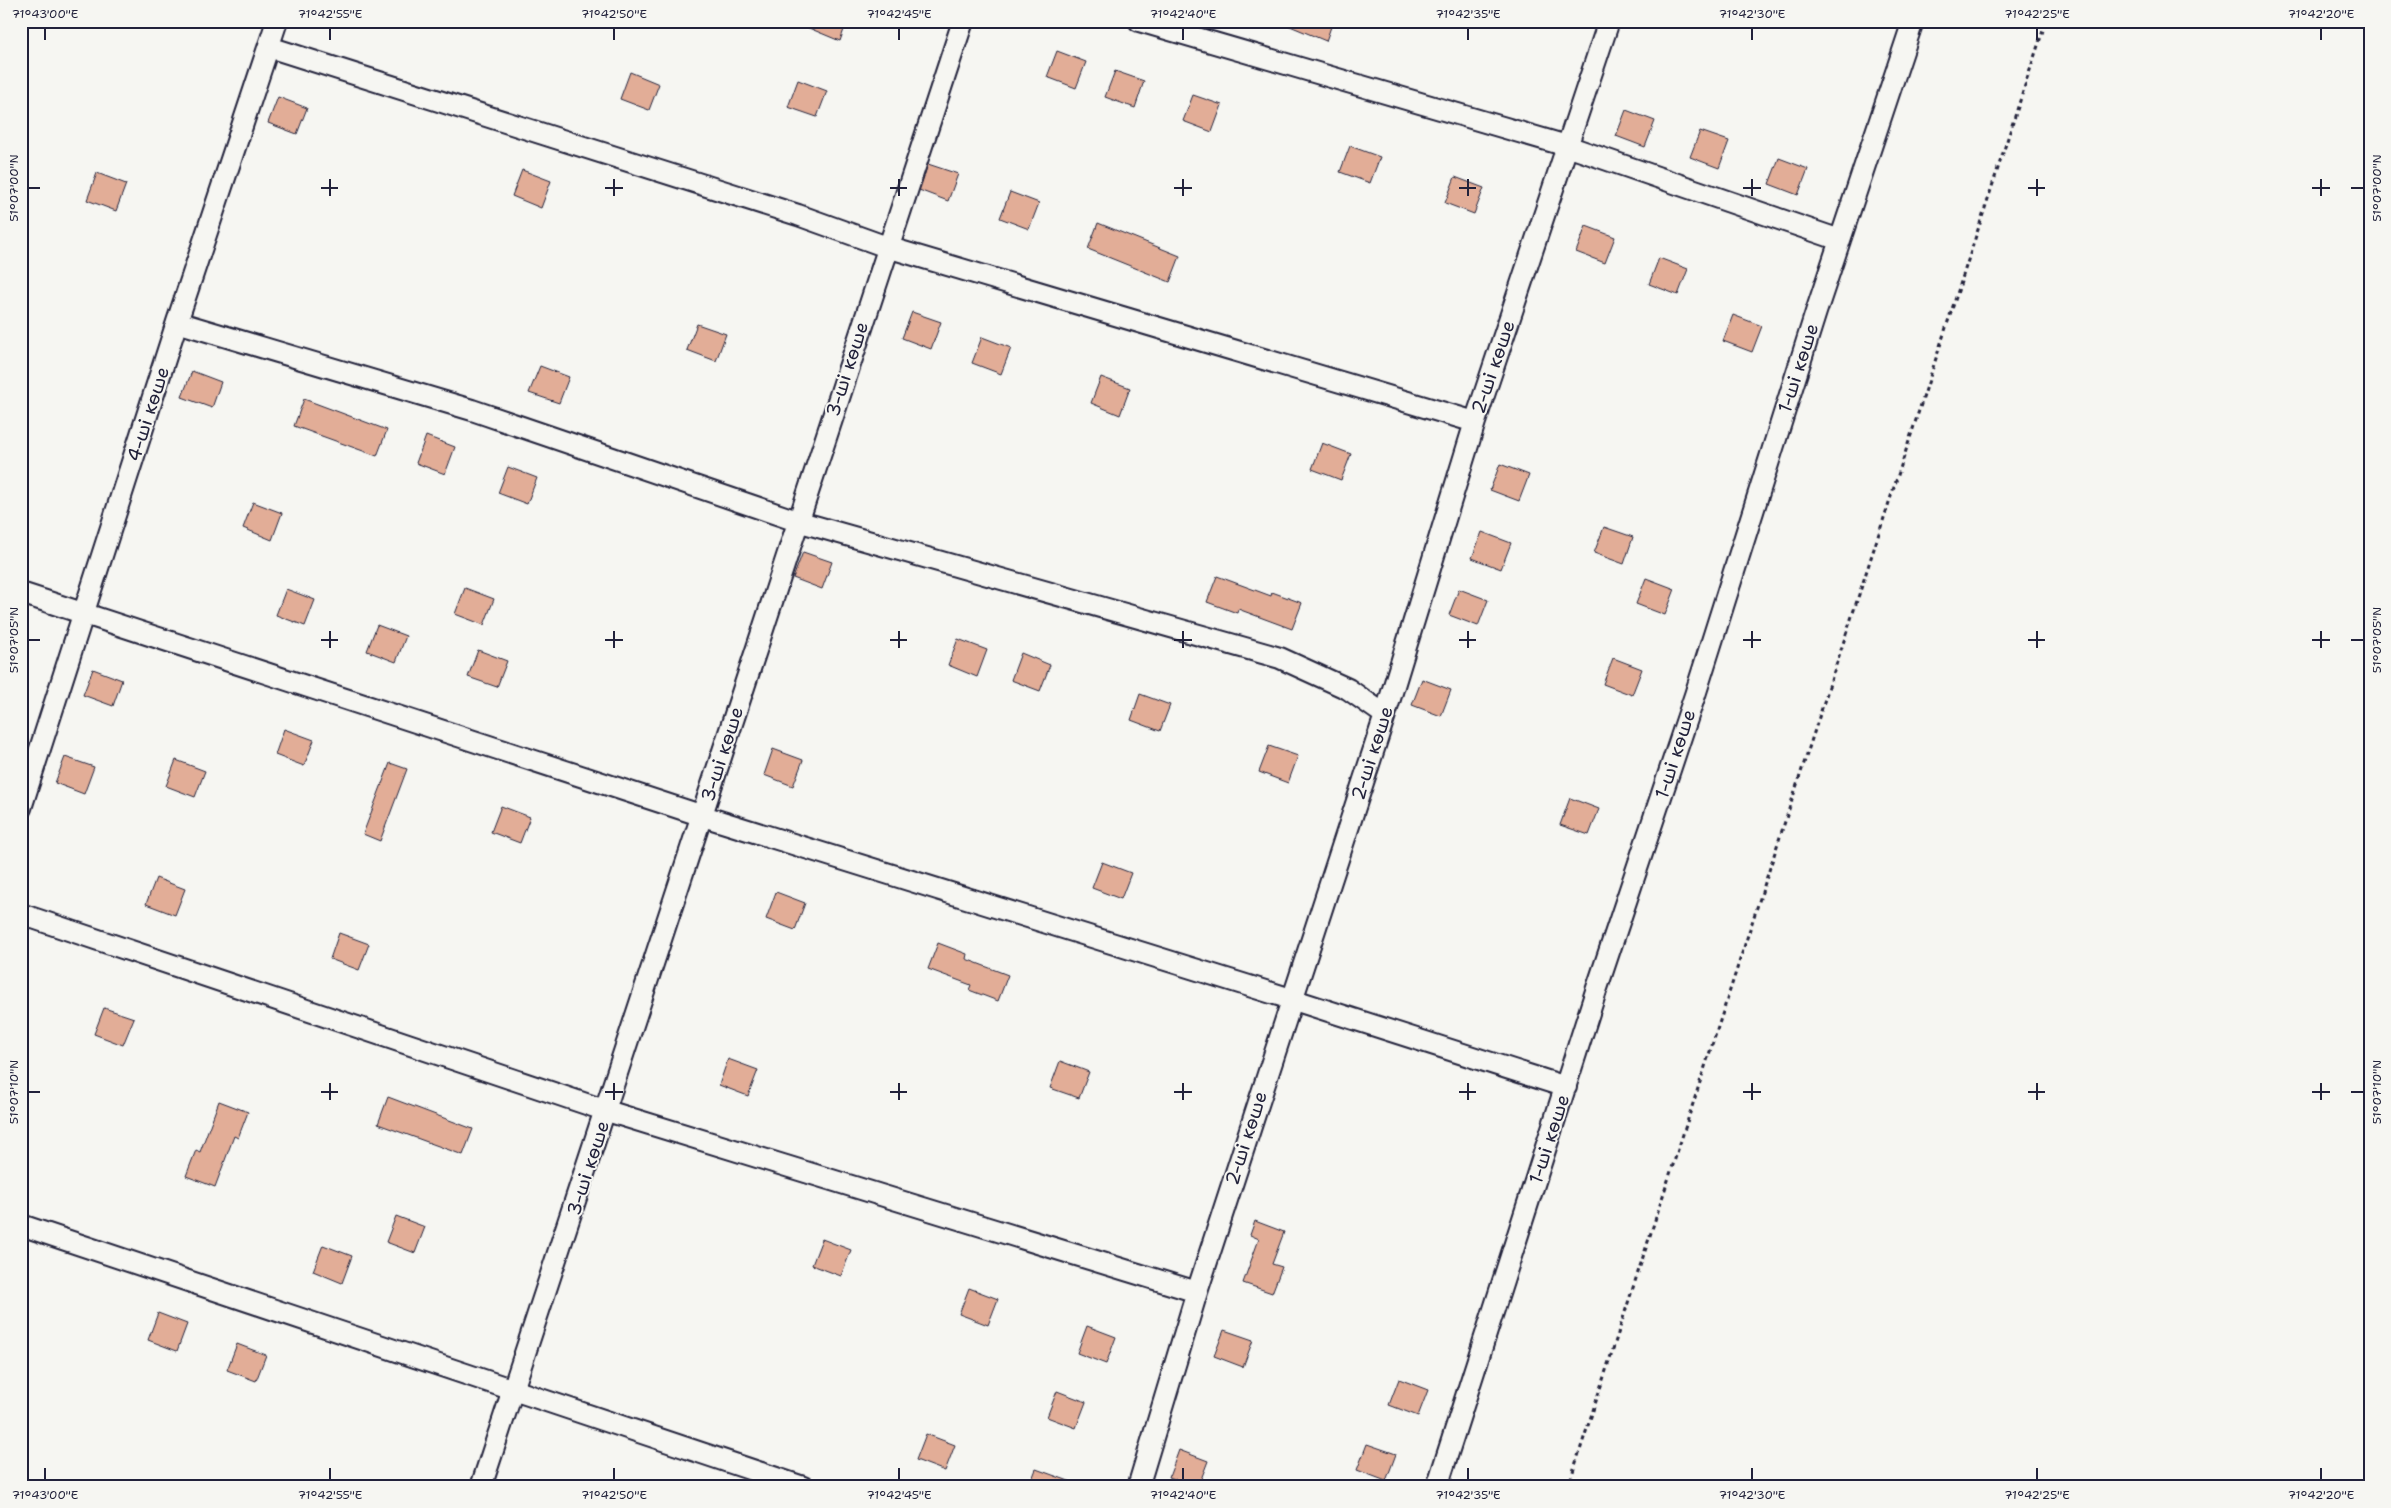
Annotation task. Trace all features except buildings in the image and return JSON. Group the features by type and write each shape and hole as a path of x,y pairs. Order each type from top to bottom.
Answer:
{"lane":[{"name":"4-ші көше","path":"21,808 177,322 277,21"},
{"name":"3-ші көше","path":"481,1487 607,1111 797,521 963,21"},
{"path":"1138,21 1567,146 1840,240"},
{"name":"2-ші көше","path":"1138,1487 1197,1292 1385,715 1475,422 1609,21"},
{"name":"1-ші көше","path":"1437,1487 1695,695 1840,240 1913,21"},
{"path":"269,47 798,215 887,247 1475,422"},
{"path":"177,322 472,410 797,521 1280,658 1348,689 1385,715"},
{"path":"21,593 702,816 1291,999 1566,1087"},
{"path":"21,914 607,1111 1197,1292"},
{"path":"21,1225 803,1487"}],"path":[{"path":"1568,1487 2046,21"}]}
